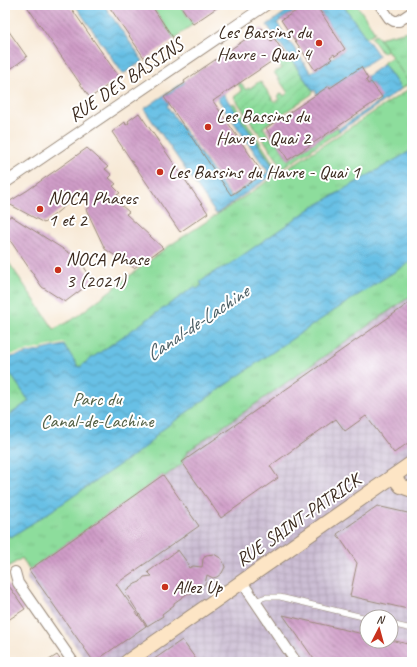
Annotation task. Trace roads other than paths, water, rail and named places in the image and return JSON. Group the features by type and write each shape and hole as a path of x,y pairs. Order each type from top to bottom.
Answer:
{"main road":[{"name":"RUE SAINT-PATRICK","path":"127,662 412,463"},
{"path":"394,476 401,486 412,490"}],"street":[{"name":"RUE DES BASSINS","path":"5,183 266,5"},
{"path":"380,5 390,19 395,22 412,12"},
{"path":"15,572 18,583 73,662"},
{"path":"242,582 296,662"}],"lane":[{"path":"254,601 262,597 280,597 359,616"},
{"path":"399,626 412,629"}],"water":[{"path":"75,5 104,5 143,61 123,74"},
{"path":"296,5 305,5 299,11 297,9 277,23 311,73 345,49 318,8 310,5 343,5 379,56 330,88 329,86 317,94 315,90 313,91 267,25"},
{"path":"384,64 401,89 340,131 338,129 380,101 379,99 381,97 371,82 368,84 366,80 368,79 367,76"},
{"path":"205,67 277,172 216,214 144,109","holes":["200,73 268,172 231,197 167,106 169,104 165,97"]},
{"name":"Canal-de-Lachine","path":"412,150 412,261 350,300 259,362 159,432 147,446 59,506 11,537 5,534 5,418 29,401 5,366 5,358 64,345 77,366 81,367 83,364 194,287 197,289 202,285 200,282 217,270 227,266 308,210"}],"place":[{"name":"Les Bassins du Havre - Quai 4","path":"319,43"},
{"name":"Les Bassins du Havre - Quai 2","path":"208,127"},
{"name":"Les Bassins du Havre - Quai 1","path":"160,172"},
{"name":"NOCA Phases 1 et 2","path":"40,209"},
{"name":"NOCA Phase 3 (2021)","path":"58,270"},
{"name":"Allez Up","path":"165,587"}],"park label":[{"name":"Parc du Canal-de-Lachine","path":"97,410"}]}
